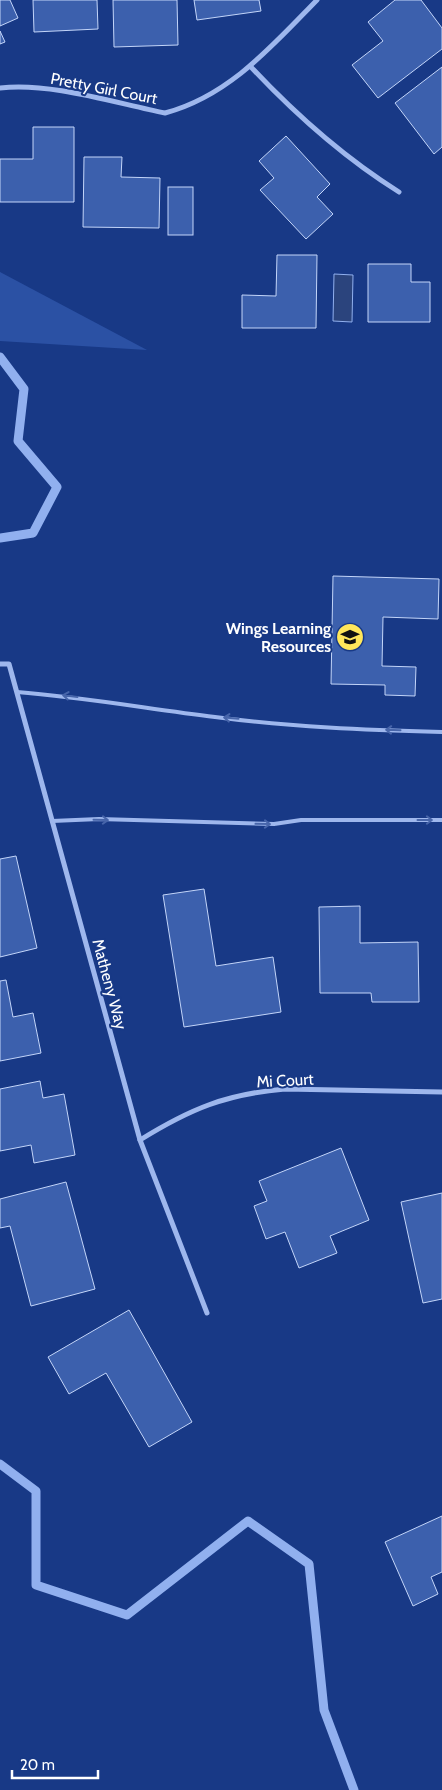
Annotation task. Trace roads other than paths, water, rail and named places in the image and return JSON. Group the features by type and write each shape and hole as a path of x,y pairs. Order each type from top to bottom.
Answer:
{"street":[{"name":"Pretty Girl Court","path":"0,88 24,86 48,89 164,113 214,93 251,67 317,0"},
{"path":"251,67 292,111 338,151 399,192"},
{"name":"Matheny Way","path":"0,664 9,664 140,1140 207,1313"},
{"name":"Mi Court","path":"140,1140 184,1114 218,1101 263,1091 285,1089 442,1092"}],"lane":[{"path":"17,692 66,696 216,717 380,730 442,732"},
{"path":"52,821 99,819 274,824 301,820 442,820"}],"waterway":[{"path":"0,357 24,389 18,441 57,487 33,533 0,538"},
{"path":"0,1464 36,1491 36,1585 127,1615 248,1521 309,1564 324,1710 354,1790"}],"place":[{"name":"Wings Learning Resources","path":"350,637"}]}
